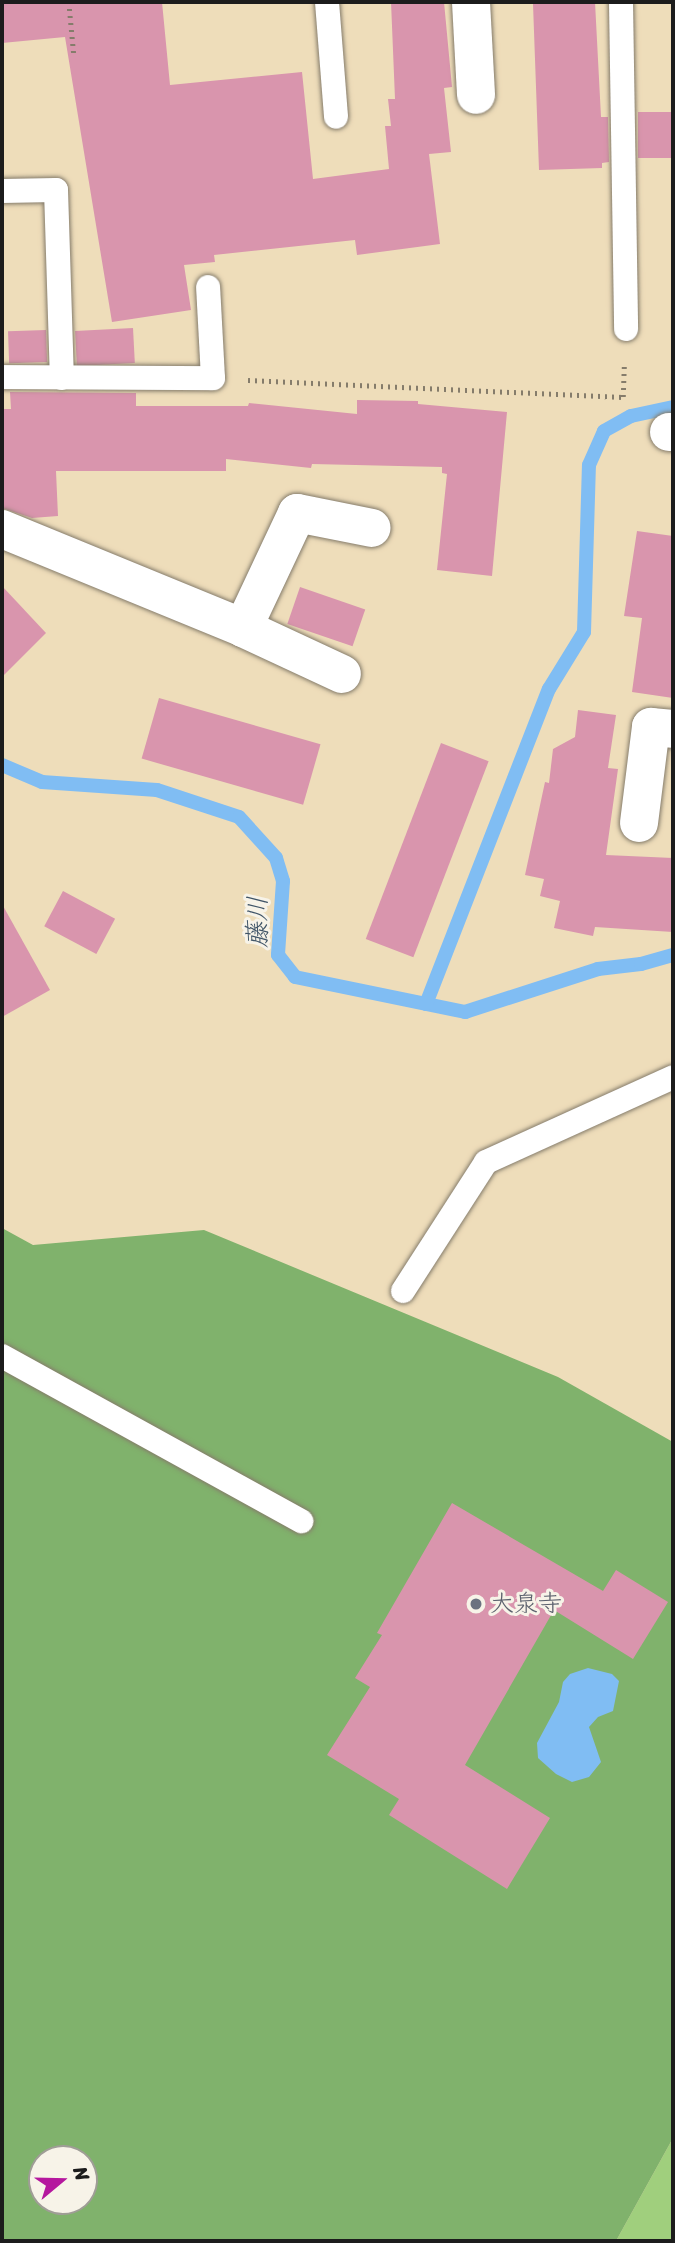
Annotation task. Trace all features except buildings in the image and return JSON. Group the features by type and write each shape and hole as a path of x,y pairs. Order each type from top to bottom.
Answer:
{"street":[{"path":"471,2 476,95"},
{"path":"243,628 297,513 372,528"},
{"path":"2,529 243,628 342,674"},
{"path":"639,823 652,727 673,729"}],"lane":[{"path":"327,2 336,117"},
{"path":"621,2 626,329"},
{"path":"2,191 56,190 62,378"},
{"path":"2,377 213,378 208,287"},
{"path":"404,1292 486,1162 673,1077"},
{"path":"2,1356 301,1521"}],"path":[{"path":"69,2 74,55"},
{"path":"213,378 623,397 626,329"}],"green space":[{"path":"2,1228 33,1245 204,1230 558,1377 673,1442 673,2138 616,2241 2,2241"},
{"path":"673,2138 673,2241 616,2241"}],"water":[{"path":"588,1668 612,1674 619,1681 613,1711 598,1717 589,1727 601,1762 589,1777 572,1782 556,1774 538,1758 537,1743 559,1702 563,1682 570,1674"}],"waterway":[{"path":"426,1004 549,689 584,632 589,465 604,431 631,416 673,407"},
{"name":"藤川","path":"2,765 42,782 157,790 239,817 276,858 283,881 278,955 295,977 465,1012 598,969 641,964 673,955"}],"place":[{"name":"大泉寺","path":"476,1604"}]}
